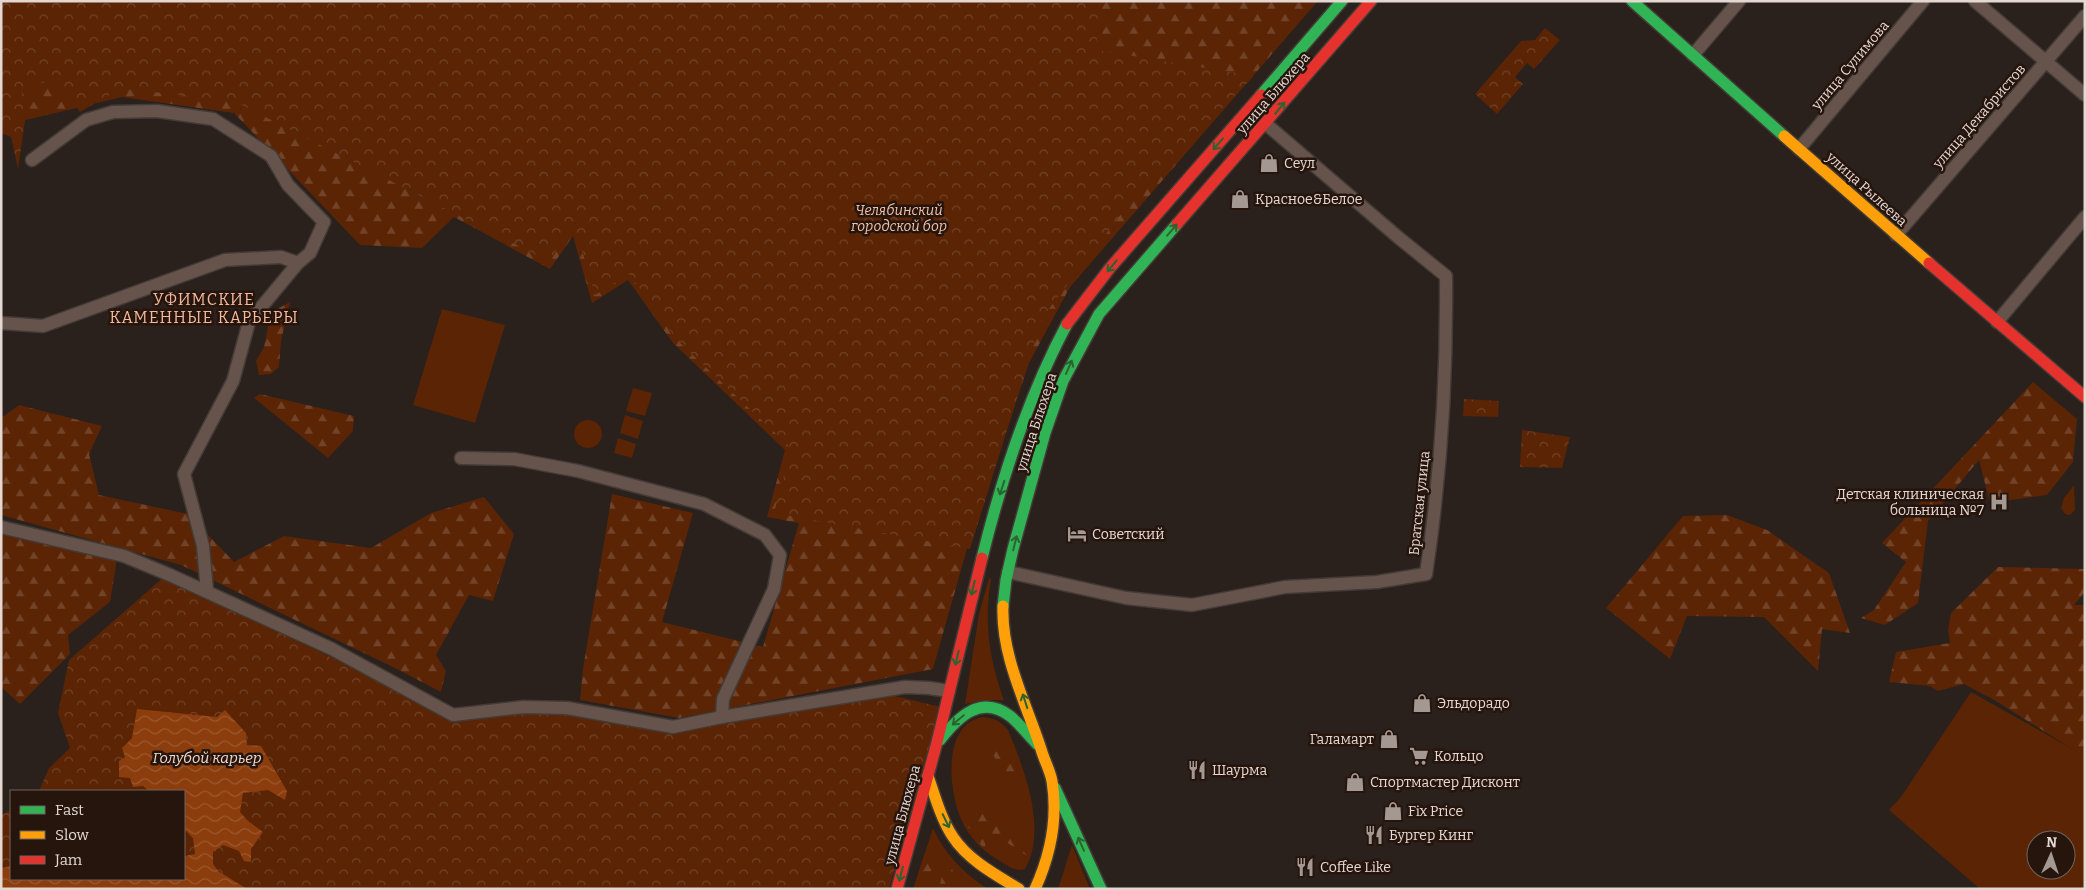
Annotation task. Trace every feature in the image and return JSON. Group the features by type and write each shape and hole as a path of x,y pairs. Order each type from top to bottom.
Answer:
{"main road":[{"name":"улица Блюхера","path":"897,889 936,746 987,536 1027,409 1048,360 1071,317 1110,268 1342,1"},
{"name":"улица Блюхера","path":"1035,889 1042,876 1050,848 1052,781 1012,664 1004,627 1003,607 1008,572 1058,393 1076,351 1099,314 1371,1"},
{"name":"улица Рылеева","path":"1632,1 1896,235 2085,397"},
{"path":"936,746 955,721 972,710 985,707 996,708 1010,716 1040,747"},
{"path":"928,776 943,816 954,838 979,863 1019,889"},
{"path":"1052,781 1101,889"}],"street":[{"path":"1693,55 1739,1"},
{"name":"улица Сулимова","path":"1799,149 1923,1"},
{"path":"1974,1 2085,95"},
{"name":"улица Декабристов","path":"1896,235 2085,16"},
{"path":"32,160 86,120 113,112 157,111 213,119 271,156 288,185 324,222 310,253 298,263 248,322 233,381 184,474 203,546 207,591"},
{"name":"Братская улица","path":"1008,572 1126,598 1192,605 1285,587 1376,582 1426,574 1435,515 1443,414 1447,349 1446,276 1266,124"},
{"path":"1997,322 2085,218"},
{"path":"1,323 43,326 225,260 281,257 298,263"},
{"path":"461,458 514,459 578,471 704,504 765,535 780,555 774,589 723,699 722,717"},
{"path":"1,527 124,556 207,591 332,649 453,715 523,707 567,708 672,727 905,687 949,691"}],"green space":[{"name":"Челябинский городской бор","path":"1,1 1318,1 1070,287 1029,363 966,552 933,669 679,718 580,700 583,669 612,494 693,513 662,622 763,647 799,523 767,517 785,450 673,343 628,280 592,303 573,236 550,269 454,217 422,248 360,245 234,113 122,97 1,126"},
{"name":"Челябинский городской бор","path":"1,1 1098,1 1097,50 1254,76 1134,197 1042,318 970,549 774,513 791,448 677,340 629,274 595,295 575,226 548,261 236,102 121,88 80,112 54,80 21,88 26,114 18,169 11,137 1,133"},
{"path":"1545,28 1560,40 1534,69 1527,63 1515,77 1523,84 1497,114 1475,94 1521,41 1535,40"},
{"path":"290,302 281,341 279,367 271,374 259,375 256,361 264,347 269,322 277,309"},
{"path":"442,309 505,325 475,423 413,405"},
{"path":"2033,382 2077,419 2073,462 2047,495 1990,503 1979,460 1928,521 1918,603 1885,625 1861,618 1874,610 1906,562 1882,543"},
{"path":"633,388 652,393 645,416 626,411"},
{"path":"260,394 354,416 353,431 328,458 254,398"},
{"path":"1464,399 1499,401 1498,417 1463,416"},
{"path":"19,405 102,426 89,454 99,495 188,514 234,562 284,536 371,548 431,513 484,497 514,534 493,601 469,595 436,655 446,671 441,692 181,565 1,515 1,418"},
{"path":"625,415 643,421 638,439 620,433"},
{"path":"588,420 598,424 602,434 598,444 588,448 578,444 574,434 578,424"},
{"path":"1522,430 1570,437 1562,468 1520,467"},
{"path":"618,438 636,444 632,458 614,453"},
{"path":"2074,485 2075,510 2070,515 2065,514 2061,508 2064,498"},
{"path":"1727,515 1767,530 1829,573 1850,633 1822,629 1818,671 1764,617 1687,616 1670,659 1606,608 1683,516"},
{"path":"1,534 117,559 110,602 68,635 70,654 20,704 1,687"},
{"path":"1998,567 2085,569 2084,593 2074,605 2085,605 2085,757 1996,701 1964,684 1938,691 1930,686 1889,682 1896,652 1950,643 1948,630 1951,613"},
{"path":"165,576 455,718 524,710 567,713 672,730 891,695 941,707 889,889 1,889 1,815 10,810 10,880 185,880 185,790 39,790 49,768 70,748 58,713 69,660"},
{"path":"989,578 991,579 988,611 989,641 991,655 1004,700 985,700 965,704 979,614"},
{"path":"1971,692 2085,756 2085,889 1980,889 1889,810 1901,797"},
{"path":"983,717 997,720 1008,730 1026,780 1034,818 1034,836 1032,853 1025,869 1018,870 1009,867 980,847 972,838 959,815 952,782 954,748 959,733 969,723"},
{"path":"994,742 1001,744 1014,762 1019,779 1013,787 1007,789 991,748"},
{"path":"984,802 1006,833 1029,844 1027,856 996,835 986,838 985,849 977,841 979,832 966,827 965,815"},
{"path":"933,828 943,846 956,862 971,877 988,889 913,889"},
{"path":"1072,845 1090,889 1058,889"},
{"path":"925,854 934,856 928,888 920,889 920,868"},
{"path":"945,863 962,879 960,889 939,889"}],"water":[{"name":"Голубой карьер","path":"137,709 217,717 225,710 246,733 247,745 261,746 287,791 285,800 268,790 243,793 240,812 248,821 263,832 251,849 251,862 244,861 239,851 223,845 213,852 213,864 218,871 247,889 1,889 1,868 10,866 10,880 185,880 185,856 195,854 193,838 185,830 185,790 148,790 143,786 133,787 130,778 119,777 119,761 125,757 122,748 132,738"}],"traffic: fast":[{"path":"1261,95 1342,1"},
{"path":"1632,1 1784,136"},
{"path":"1003,606 1006,580 1013,549 1045,433 1063,381 1099,314 1177,224"},
{"path":"982,558 1017,438 1040,380 1067,324"},
{"path":"940,740 962,716 971,711 989,707 1010,716 1037,744"},
{"path":"1055,788 1101,889"}],"traffic: slow":[{"path":"1784,136 1929,263"},
{"path":"1003,606 1003,624 1010,661 1050,773 1054,795 1053,823 1049,850 1035,889"},
{"path":"928,776 945,823 959,845 974,860 1019,889"}],"traffic: jam":[{"path":"1177,224 1371,1"},
{"path":"1067,324 1110,268 1261,95"},
{"path":"1929,263 2085,397"},
{"path":"897,889 936,746 982,558"}],"place":[{"name":"Сеул","path":"1269,163"},
{"name":"Красное&Белое","path":"1240,199"},
{"name":"Детская клиническая больница №7","path":"1999,502"},
{"name":"Советский","path":"1077,534"},
{"name":"Эльдорадо","path":"1422,703"},
{"name":"Галамарт","path":"1389,739"},
{"name":"Кольцо","path":"1419,756"},
{"name":"Шаурма","path":"1197,770"},
{"name":"Спортмастер Дисконт","path":"1355,782"},
{"name":"Fix Price","path":"1393,811"},
{"name":"Бургер Кинг","path":"1374,835"},
{"name":"Coffee Like","path":"1305,867"}],"district":[{"name":"УФИМСКИЕ КАМЕННЫЕ КАРЬЕРЫ","path":"204,308"}]}
